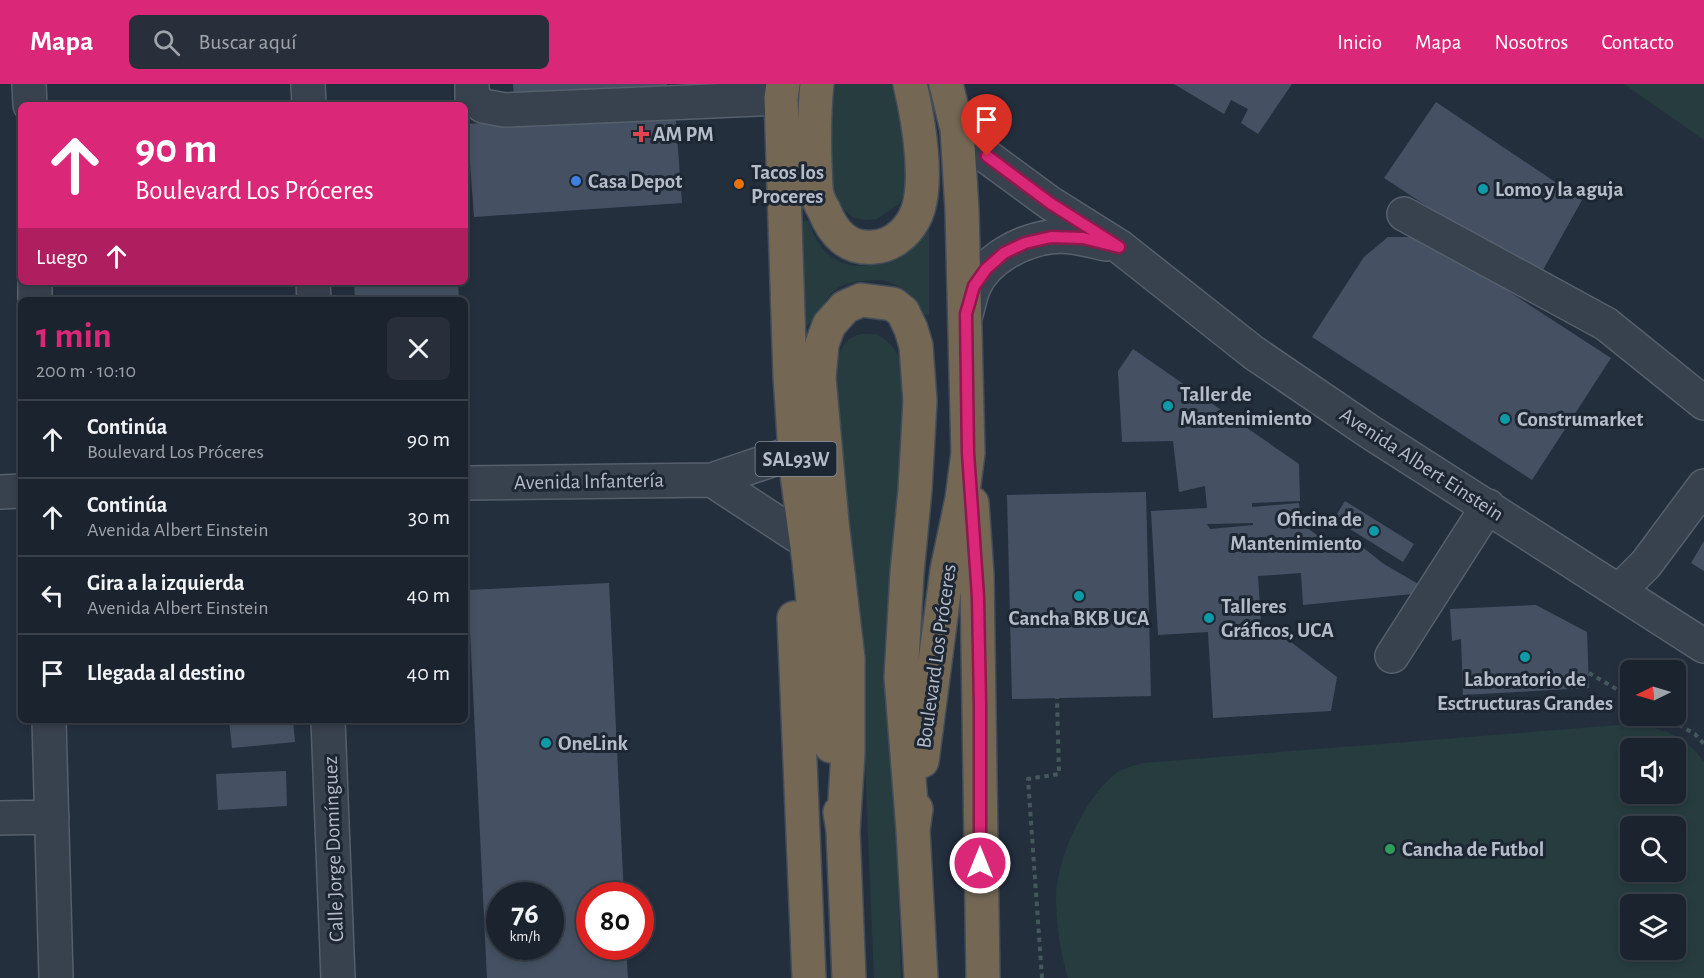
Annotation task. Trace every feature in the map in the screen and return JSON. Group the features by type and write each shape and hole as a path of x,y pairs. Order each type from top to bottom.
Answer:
{"highway":[{"path":"818,84 813,127 817,195 828,221 843,240 854,246 866,248 879,247 892,242 903,234 915,219 922,174 921,148 910,84"},
{"name":"Boulevard Los Próceres","path":"921,978 913,830 947,570 962,499 968,453 962,210 957,129 946,84"},
{"path":"953,84 957,129"},
{"name":"SAL93W","path":"781,89 790,376 796,459 820,671 843,831 849,978"},
{"path":"843,831 848,753 848,658 819,378 822,344 828,325 845,307 861,300 893,304 903,312 916,346 920,401 901,677 913,830"},
{"path":"968,453 977,575 983,978"},
{"path":"796,459 794,622 808,978"}],"street":[{"path":"29,84 30,102"},
{"path":"308,84 309,102"},
{"path":"472,84 472,97 483,106 505,110 710,92 781,89"},
{"name":"Avenida Albert Einstein","path":"957,129 1024,185 1119,247 1254,353 1370,432 1704,645"},
{"path":"1404,214 1606,324 1704,403"},
{"name":"Avenida Albert Einstein","path":"966,314 974,286 986,269 1004,253 1025,243 1051,237 1083,238 1119,247"},
{"name":"Avenida Infantería","path":"468,483 712,480 796,459"},
{"path":"712,480 796,535"},
{"path":"1619,591 1646,564 1704,486"},
{"path":"0,492 18,491"},
{"path":"1392,656 1488,506"},
{"path":"49,723 56,978"},
{"name":"Calle Jorge Domínguez","path":"328,723 338,978"},
{"path":"0,818 52,817"}],"path":[{"path":"1589,673 1620,691"},
{"path":"1042,978 1028,779 1059,774 1057,698"},
{"path":"1681,726 1695,734 1704,744"}],"green space":[{"path":"824,84 899,84 907,127 906,189 900,203 877,219 854,218 831,194"},
{"path":"1624,84 1704,84 1704,140"},
{"path":"929,220 929,315 924,314 906,291 892,283 878,280 860,281 852,282 834,291 813,320 805,327 803,221 809,221 820,245 828,254 847,264 859,266 885,261"},
{"path":"876,334 894,348 899,357 905,378 908,412 891,678 901,978 874,978 862,692 833,398 835,371 843,345 857,335"},
{"name":"Cancha de Futbol","path":"1620,725 1663,730 1679,738 1620,738 1620,804 1686,804 1686,743 1704,762 1704,978 1068,978 1057,917 1056,896 1061,864 1074,830 1092,799 1114,775 1143,763"}],"building":[{"path":"513,84 667,84 668,93 514,100"},
{"path":"1174,84 1292,84 1258,134 1241,123 1248,109 1231,100 1224,114"},
{"name":"Lomo y la aguja","path":"1436,102 1582,200 1538,279 1384,178"},
{"name":"Casa Depot","path":"675,109 682,203 474,217 468,124"},
{"name":"Construmarket","path":"1388,237 1425,237 1611,358 1532,480 1312,337 1364,257"},
{"path":"354,285 458,285 459,297 355,297"},
{"name":"Talleres Gráficos, UCA","path":"1133,349 1299,464 1300,501 1252,503 1252,507 1299,503 1301,523 1338,551 1348,536 1384,564 1432,592 1303,605 1301,573 1258,576 1262,638 1283,636 1337,677 1331,711 1213,718 1208,632 1158,635 1151,511 1207,508 1205,486 1179,492 1173,441 1122,442 1118,371","holes":["1253,523 1253,525 1210,529 1207,524"]},
{"name":"Cancha BKB UCA","path":"1146,492 1151,696 1012,699 1007,495"},
{"name":"Oficina de Mantenimiento","path":"1345,501 1414,544 1403,562 1334,519"},
{"path":"1704,541 1704,571 1691,563"},
{"name":"OneLink","path":"609,583 623,882 576,882 576,960 627,960 628,978 487,978 486,960 564,960 564,882 486,882 486,958 468,590"},
{"name":"Laboratorio de Esctructuras Grandes","path":"1536,605 1587,632 1589,688 1463,695 1461,639 1452,641 1450,609"},
{"path":"229,723 293,723 295,742 232,748"},
{"path":"286,771 287,806 218,810 216,774"}],"place":[{"name":"AM PM","path":"641,134"},
{"name":"Casa Depot","path":"576,181"},
{"name":"Tacos los Proceres","path":"739,184"},
{"name":"Lomo y la aguja","path":"1483,189"},
{"name":"Taller de Mantenimiento","path":"1168,406"},
{"name":"Construmarket","path":"1505,419"},
{"name":"Oficina de Mantenimiento","path":"1374,531"},
{"name":"Cancha BKB UCA","path":"1079,596"},
{"name":"Talleres Gráficos, UCA","path":"1209,618"},
{"name":"Laboratorio de Esctructuras Grandes","path":"1525,657"},
{"name":"OneLink","path":"546,743"},
{"name":"Cancha de Futbol","path":"1390,849"}],"route":[{"path":"980,863 978,597 968,453 966,314 974,286 986,269 1004,253 1025,243 1051,237 1083,238 1119,247 1050,203 987,156"}]}
